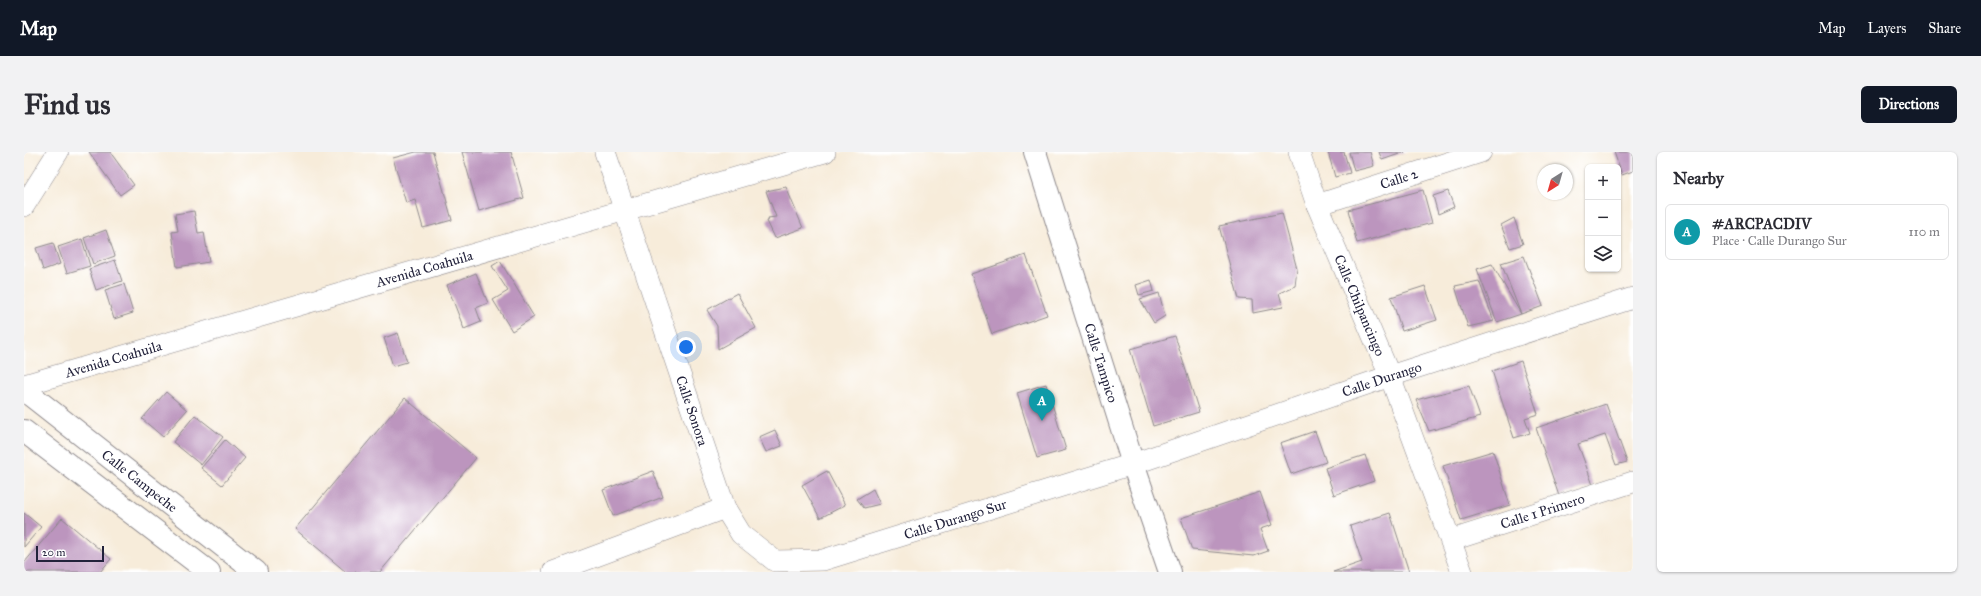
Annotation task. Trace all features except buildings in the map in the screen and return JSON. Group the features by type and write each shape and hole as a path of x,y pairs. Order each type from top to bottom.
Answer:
{"main road":[{"name":"Calle Tampico","path":"1035,152 1133,464 1170,572"},
{"name":"Calle Campeche","path":"24,390 256,572"},
{"path":"24,431 209,572"}],"street":[{"path":"24,206 58,152"},
{"name":"Calle Sonora","path":"604,152 725,508 741,534 775,560"},
{"name":"Avenida Coahuila","path":"24,385 624,212 826,152"},
{"name":"Calle Chilpancingo","path":"1299,152 1317,205 1390,376 1452,540 1462,572"},
{"name":"Calle 2","path":"1317,205 1481,152"},
{"name":"Calle Durango","path":"1133,464 1390,376 1633,298"},
{"name":"Calle Durango Sur","path":"775,560 823,560 1133,464"},
{"name":"Calle 1 Primero","path":"1452,540 1633,482"},
{"path":"553,572 725,508"}],"place":[{"name":"#ARCPACDIV","path":"1042,421"}]}
